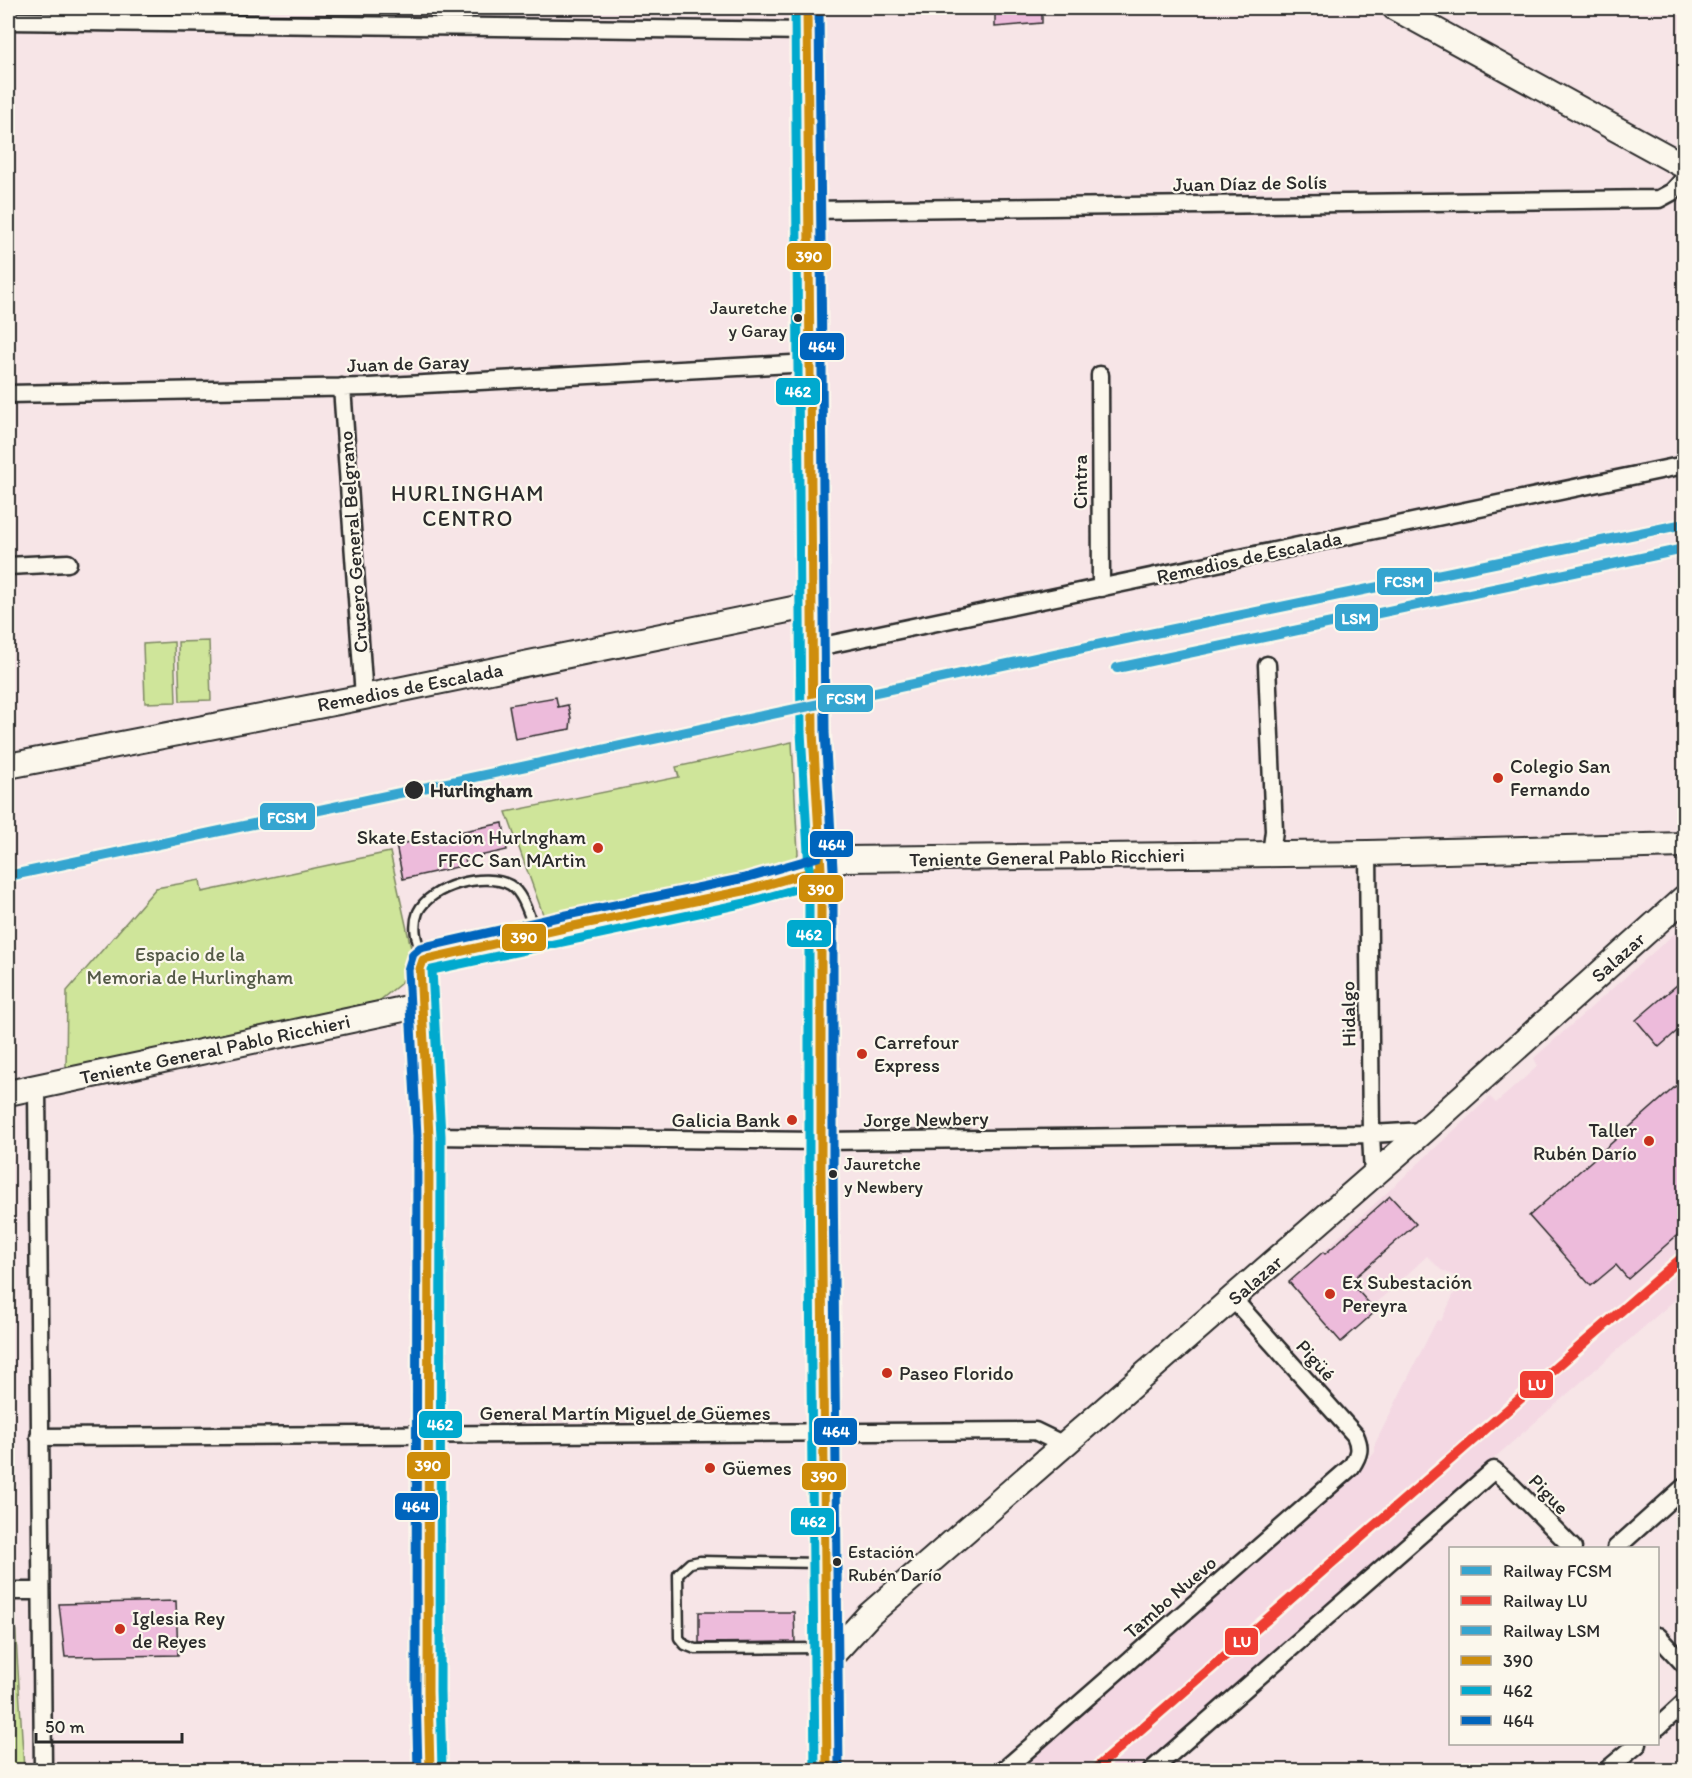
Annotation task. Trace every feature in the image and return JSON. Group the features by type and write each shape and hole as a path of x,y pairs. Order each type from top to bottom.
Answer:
{"street":[{"path":"1395,8 1684,166"},
{"path":"8,21 807,19 813,732 821,869 821,1141 827,1770"},
{"name":"Juan Díaz de Solís","path":"808,210 1659,199 1672,192 1684,179"},
{"name":"Juan de Garay","path":"8,394 342,387 810,363"},
{"name":"Cintra","path":"1100,375 1101,588"},
{"name":"Crucero General Belgrano","path":"342,387 364,697"},
{"name":"Remedios de Escalada","path":"813,648 1684,465"},
{"path":"8,566 68,563"},
{"name":"Remedios de Escalada","path":"8,766 364,697 812,605"},
{"path":"1267,665 1274,831 1270,854"},
{"name":"Teniente General Pablo Ricchieri","path":"423,960 748,890 821,869 845,859 1368,853 1684,845"},
{"name":"Hidalgo","path":"1368,853 1373,1175"},
{"name":"Salazar","path":"826,1655 1424,1131 1684,898"},
{"path":"423,960 420,969 429,1136 428,1691 430,1770"},
{"name":"Teniente General Pablo Ricchieri","path":"8,1094 422,1005"},
{"path":"37,1087 43,1770"},
{"name":"Jorge Newbery","path":"429,1136 821,1141 1371,1134 1424,1131"},
{"name":"Pigüé","path":"1233,1299 1355,1435 1360,1453"},
{"name":"General Martín Miguel de Güemes","path":"39,1437 1035,1431 1064,1445"},
{"name":"Tambo Nuevo","path":"1004,1770 1351,1467 1360,1453"},
{"name":"Pigue","path":"1152,1770 1494,1470 1572,1547"},
{"path":"1617,1547 1684,1487"},
{"path":"8,1592 41,1591"},
{"path":"1659,1637 1684,1664"},
{"path":"1659,1726 1684,1703"},
{"path":"1607,1770 1636,1745"}],"lane":[{"path":"423,960 414,929 419,911 428,899 442,890 477,879 494,880 510,885 519,895 536,934"},
{"path":"825,1563 700,1561 690,1563 678,1574 679,1638 685,1645 695,1649 826,1655"}],"shaded area":[{"path":"1684,925 1684,1292 1137,1770 1018,1770 1360,1471 1375,1452 1375,1444 1437,1320 1441,1321 1461,1279 1441,1270 1427,1256 1372,1307 1323,1252 1490,1097 1496,1103 1538,1066 1534,1058"}],"green space":[{"path":"209,641 211,700 180,701 178,642"},
{"path":"174,642 176,702 145,703 143,644"},
{"path":"792,742 798,854 790,867 544,917 506,812 679,777 676,767"},
{"name":"Espacio de la Memoria de Hurlingham","path":"390,852 411,948 408,965 400,984 379,1001 66,1069 67,991 156,888 200,880 202,892"},
{"path":"8,1604 14,1604 24,1770 8,1770"}],"building":[{"path":"995,8 1042,8 1042,23 995,27"},
{"path":"556,697 558,707 568,705 571,718 570,729 515,739 509,705"},
{"path":"503,823 507,850 465,859 466,865 403,879 396,845"},
{"path":"1684,979 1684,1025 1659,1047 1636,1020"},
{"name":"Taller Rubén Darío","path":"1684,1079 1684,1229 1628,1279 1616,1265 1591,1286 1529,1216"},
{"path":"1390,1196 1416,1224 1350,1282 1376,1311 1341,1342 1289,1282 1323,1252 1325,1254"},
{"name":"Iglesia Rey de Reyes","path":"176,1601 178,1655 65,1657 59,1604"},
{"path":"699,1612 794,1612 795,1642 699,1643"}],"rail line":[{"name":"FCSM","path":"8,876 1116,641 1684,524"},
{"name":"LSM","path":"1117,668 1684,549"},
{"name":"LU","path":"1094,1770 1684,1256"}],"transit line":[{"name":"462","path":"795,8 801,732 809,869 809,1170 815,1770"},
{"name":"390","path":"807,8 813,732 821,869 821,1170 827,1770"},
{"name":"464","path":"819,8 825,732 833,869 833,1170 839,1770"},
{"name":"464","path":"418,1770 416,1691 417,1136 408,970 413,954 420,948 745,878 818,857"},
{"name":"390","path":"430,1770 428,1691 429,1136 420,969 423,960 748,890 821,869"},
{"name":"462","path":"442,1770 440,1691 441,1136 432,970 750,902 824,881"}],"place":[{"name":"Jauretche y Garay","path":"798,318"},
{"name":"Colegio San Fernando","path":"1498,778"},
{"name":"Hurlingham","path":"414,790"},
{"name":"Skate Estacion Hurlngham FFCC San MArtin","path":"598,848"},
{"name":"Carrefour Express","path":"862,1054"},
{"name":"Galicia Bank","path":"792,1120"},
{"name":"Taller Rubén Darío","path":"1649,1141"},
{"name":"Jauretche y Newbery","path":"833,1174"},
{"name":"Ex Subestación Pereyra","path":"1330,1294"},
{"name":"Paseo Florido","path":"887,1373"},
{"name":"Güemes","path":"710,1468"},
{"name":"Estación Rubén Darío","path":"837,1562"},
{"name":"Iglesia Rey de Reyes","path":"120,1629"}],"district":[{"name":"HURLINGHAM CENTRO","path":"468,506"}]}
